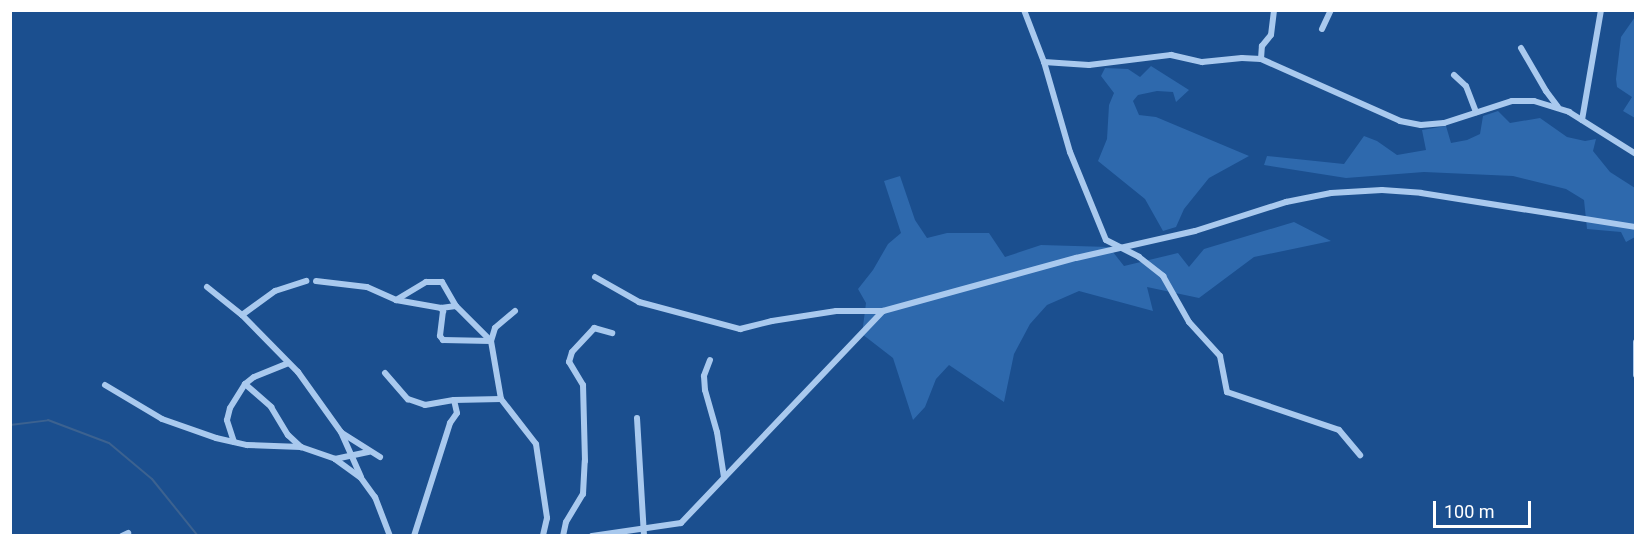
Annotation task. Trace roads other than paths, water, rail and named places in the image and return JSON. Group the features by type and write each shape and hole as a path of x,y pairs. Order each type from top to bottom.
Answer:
{"street":[{"path":"1024,10 1044,62 1070,152 1106,240 1139,256 1163,276 1189,322 1220,356 1227,392 1339,430 1360,455"},
{"path":"1262,59 1262,46 1271,35 1274,10"},
{"path":"1322,29 1331,10"},
{"path":"1582,120 1601,10"},
{"path":"1521,48 1558,107"},
{"path":"1044,62 1089,65 1171,55 1202,62 1242,58 1262,59 1400,121 1421,124 1444,123 1512,100 1534,101 1558,107 1635,154"},
{"path":"1454,75 1466,86 1476,112"},
{"path":"595,277 639,302 740,329 772,321 836,311 883,311 1076,258 1124,249 1195,231 1286,202 1331,193 1382,190 1421,193 1635,227"},
{"path":"242,315 275,291 306,281"},
{"path":"316,281 367,287 396,300 441,308 456,306"},
{"path":"396,300 426,282 442,282 456,306 490,341"},
{"path":"207,287 242,315 288,363 341,432 361,478 375,497 390,536"},
{"path":"441,308 440,336 443,340 490,341"},
{"path":"514,311 495,328 490,341 501,399 536,444 547,518 543,536"},
{"path":"592,536 643,532 681,523 883,311"},
{"path":"563,536 566,522 583,494 585,461 583,386 569,362 572,352 594,328 612,333"},
{"path":"1635,342 1635,375"},
{"path":"710,360 704,376 705,390 717,432 724,477"},
{"path":"234,442 227,420 230,408 245,384 254,377 288,363"},
{"path":"385,374 408,399 425,405 454,400 501,399"},
{"path":"245,384 271,407 288,435 301,447"},
{"path":"105,385 162,419 234,442 301,447 335,459 361,478"},
{"path":"414,536 450,423 457,413 454,400"},
{"path":"637,418 643,532"},
{"path":"341,432 380,457"},
{"path":"335,459 369,452"}],"waterway":[{"path":"10,425 48,420 109,443 152,479 198,536"}]}
